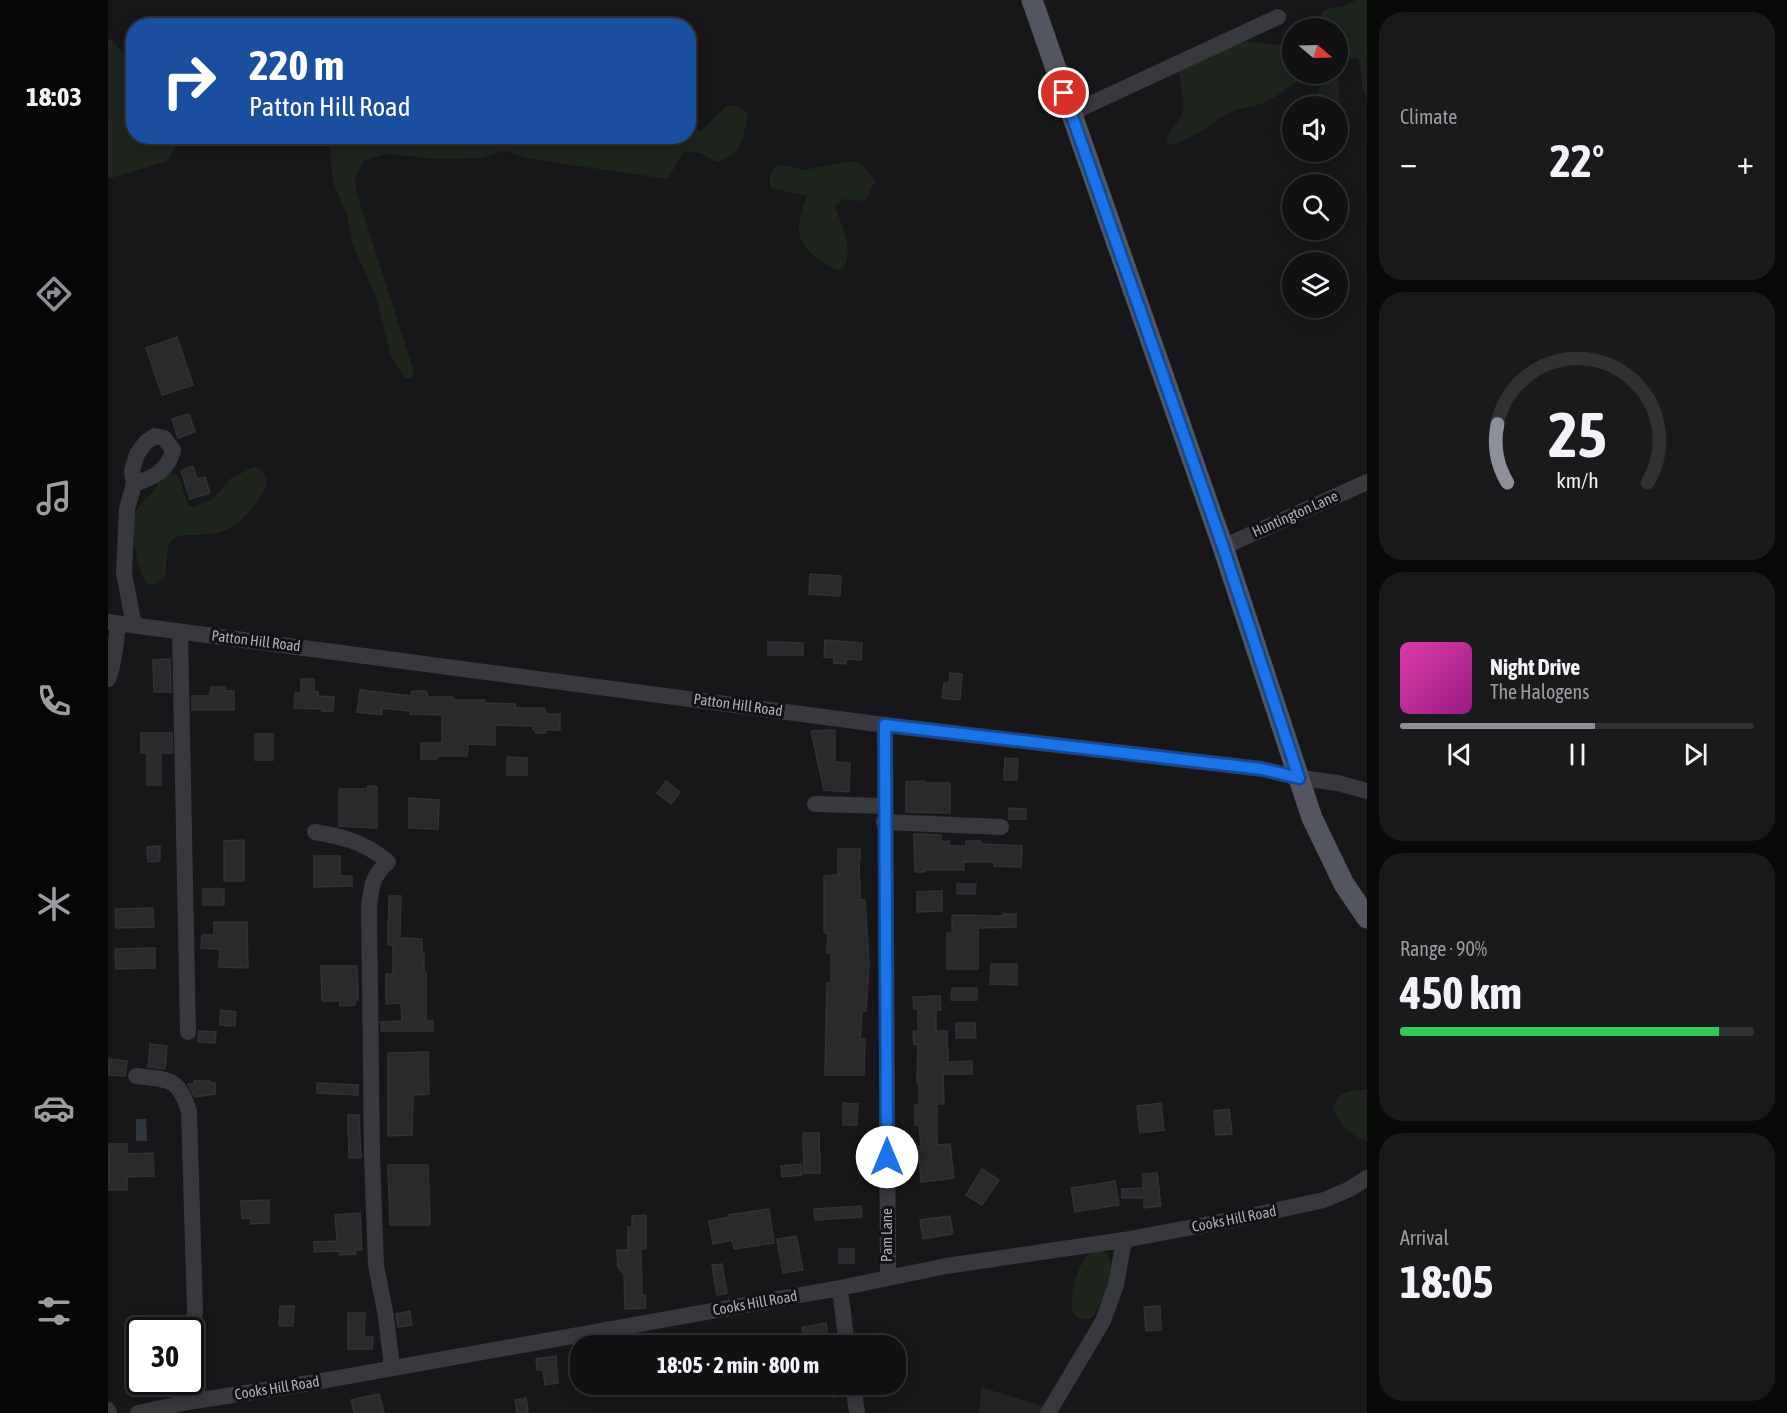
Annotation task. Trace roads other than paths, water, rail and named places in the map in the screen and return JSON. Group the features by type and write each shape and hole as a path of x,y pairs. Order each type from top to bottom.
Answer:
{"main road":[{"path":"1032,0 1223,547 1299,778 1317,827 1344,884 1367,918"}],"street":[{"path":"1071,113 1278,17"},
{"name":"Huntington Lane","path":"1223,547 1367,482"},
{"path":"108,680 120,624 127,509 134,484"},
{"name":"Patton Hill Road","path":"120,624 885,725 1262,769 1367,790"},
{"path":"180,632 188,1032"},
{"name":"Pam Lane","path":"885,725 888,1277"},
{"path":"815,804 1001,827"},
{"path":"315,832 353,840 373,849 388,862 376,873 369,907 372,1155 376,1265 386,1317 392,1368"},
{"path":"136,1076 172,1082 180,1088 189,1111 194,1317"},
{"name":"Cooks Hill Road","path":"138,1413 188,1402 310,1383 840,1288 946,1266 1124,1240 1288,1209 1324,1200 1350,1189 1367,1178"},
{"path":"1350,1189 1367,1192"},
{"path":"1048,1413 1103,1321 1116,1285 1124,1240"},
{"path":"840,1288 846,1335"},
{"path":"187,1395 188,1402"},
{"path":"854,1395 856,1413"}]}
